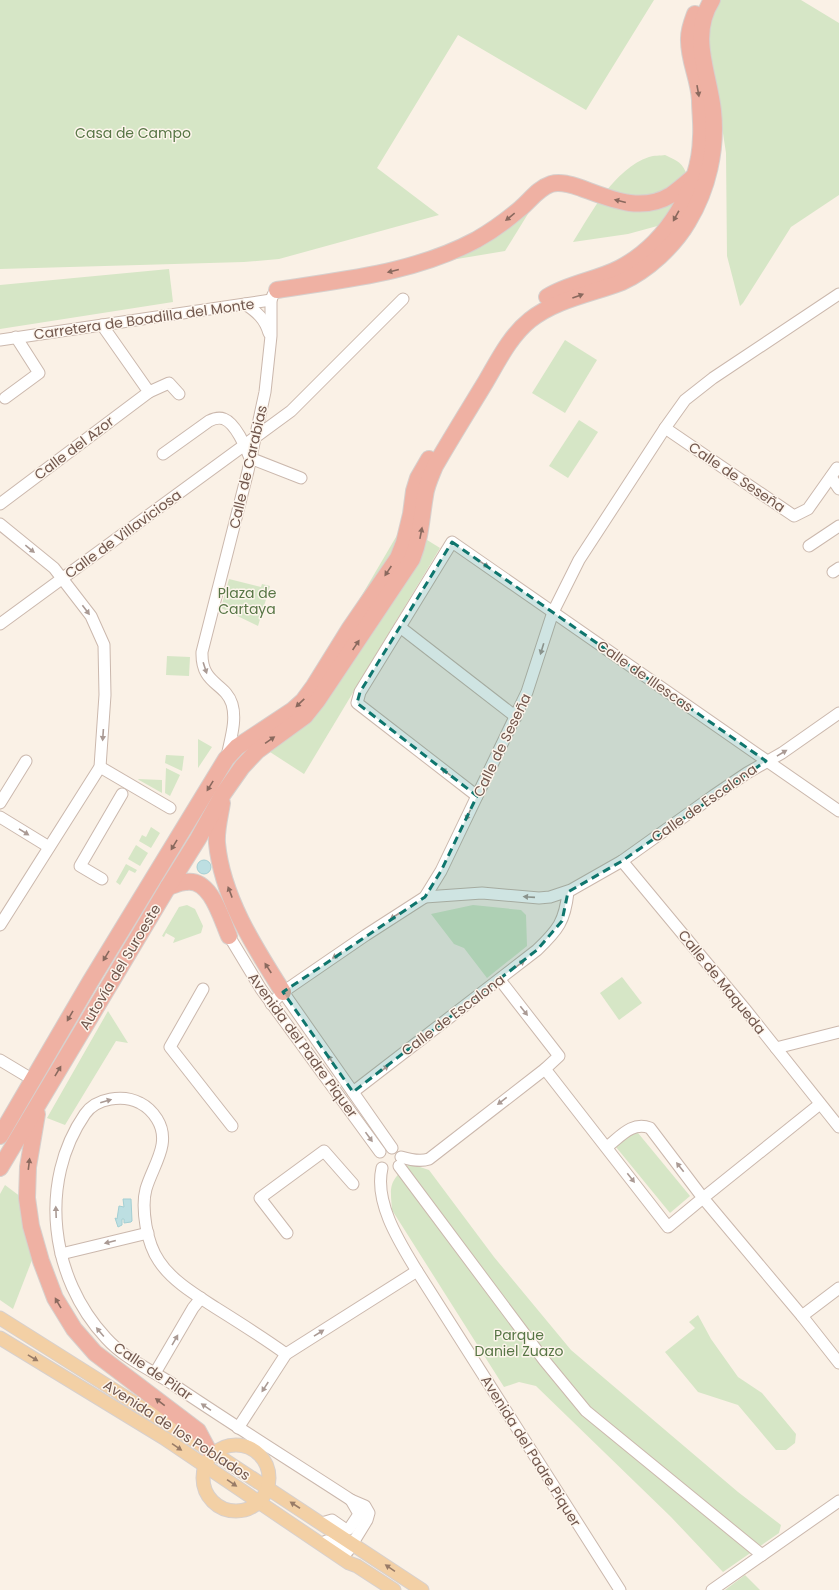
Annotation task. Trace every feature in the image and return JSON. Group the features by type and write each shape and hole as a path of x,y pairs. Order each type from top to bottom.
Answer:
{"highway":[{"name":"Autovía del Suroeste","path":"0,1136 90,982 226,760 237,747 293,710 302,701 314,686 354,622 398,558 404,543 418,478 505,332 523,313 550,295 619,268 639,257 660,238 674,221 693,178 699,155 701,137 700,97 690,53 689,37 690,27 702,0"},
{"name":"Autovía del Suroeste","path":"0,1168 196,843 223,794 242,767 257,750 293,726 305,716 329,684 412,559 418,545 421,531 427,486 435,466 510,342 529,321 541,312 577,296 622,282 636,274 670,246 689,221 708,175 712,157 714,136 713,112 700,36 703,18 712,0"},
{"path":"274,295 424,263 476,240 492,231 521,208 539,190 552,183 572,185 635,205 648,204 670,195 693,178"},
{"path":"223,794 217,842 226,882 244,928 283,992"},
{"path":"168,888 186,882 199,883 210,893 229,936"},
{"path":"220,915 236,909"},
{"path":"38,1104 28,1167 27,1198 41,1261 55,1298 74,1329 95,1353 198,1431 211,1450"}],"main road":[{"name":"Avenida de los Poblados","path":"0,1318 211,1450 422,1590"},
{"name":"Avenida de los Poblados","path":"0,1338 127,1414 206,1465 349,1563 357,1566 394,1590"},
{"path":"232,1445 243,1446 253,1450 262,1457 270,1476 268,1488 263,1497 246,1510 235,1511 225,1509 215,1504 208,1495 204,1485 203,1474 211,1450 232,1445"}],"street":[{"name":"Carretera de Boadilla del Monte","path":"0,340 239,305 261,294 274,295"},
{"name":"Calle de Seseña","path":"272,1004 283,992 366,935 425,897 441,871 516,717 527,692 553,612 579,560 665,428 685,400 713,378 839,294"},
{"name":"Calle de Carabias","path":"226,760 234,718 232,704 226,694 208,676 202,660 202,652 231,541 265,392 274,295"},
{"name":"Calle de Villaviciosa","path":"0,624 291,411 403,299"},
{"path":"239,305 256,311 266,322 271,336"},
{"path":"102,325 149,392"},
{"name":"Carretera de Boadilla del Monte","path":"5,398 40,373 16,337"},
{"name":"Calle del Azor","path":"0,504 149,392 169,383 179,394"},
{"path":"163,454 209,421 217,418 224,418 230,423 245,444 250,458 302,478"},
{"name":"Calle de Seseña","path":"665,428 794,516 808,509 834,472 839,489"},
{"path":"0,524 54,568 91,616 104,644 105,695 100,767 0,925"},
{"path":"808,546 839,526"},
{"name":"Calle de Illescas","path":"400,627 452,542 839,811"},
{"path":"477,796 357,703 360,692 400,627 516,717"},
{"name":"Calle de Escalona","path":"425,897 482,893 539,898 550,897 568,892 622,861 713,796 766,761 782,753 839,713"},
{"path":"0,803 26,761"},
{"path":"100,767 170,808"},
{"path":"102,880 80,866 122,794"},
{"path":"0,817 48,847"},
{"name":"Calle de Maqueda","path":"622,861 839,1127"},
{"name":"Calle de Escalona","path":"353,1092 500,980 550,938 562,920 566,909 568,892"},
{"name":"Avenida del Padre Piquer","path":"229,936 261,989 380,1152"},
{"path":"400,1162 411,1160 423,1161 429,1159 545,1069 559,1056 500,980"},
{"path":"203,989 170,1047 232,1126"},
{"name":"Avenida del Padre Piquer","path":"283,992 392,1148"},
{"path":"776,1048 839,1032"},
{"path":"0,1060 25,1075"},
{"path":"545,1069 668,1227 820,1104"},
{"name":"Calle de Pilar","path":"286,1354 201,1298 178,1280 158,1260 148,1233 144,1208 145,1190 162,1150 163,1139 161,1125 151,1110 138,1101 118,1098 108,1100 90,1108 74,1131 63,1160 56,1199 56,1220 61,1254 73,1288 90,1319 122,1354 155,1373 351,1500 365,1506 369,1513 367,1520 353,1544"},
{"path":"607,1148 634,1126 642,1125 650,1128 703,1198 802,1316 839,1363"},
{"path":"400,1162 396,1170 388,1171 378,1164 378,1158 380,1152 385,1148 392,1148 398,1151 400,1162 544,1360 586,1411 762,1555"},
{"path":"287,1233 260,1198 324,1151 353,1184"},
{"name":"Avenida del Padre Piquer","path":"382,1168 380,1179 382,1195 388,1215 399,1240 417,1272 620,1590"},
{"path":"61,1254 148,1233"},
{"path":"238,1428 286,1354 417,1272"},
{"path":"802,1316 839,1288"},
{"path":"155,1373 193,1308 201,1298"},
{"path":"322,1523 332,1520 345,1529 349,1529 359,1514 351,1500"},
{"path":"712,1590 839,1501"},
{"name":"Avenida de los Poblados","path":"274,1513 297,1522 339,1549 348,1551 353,1544"}],"highlighted area":[{"path":"452,542 766,761 622,861 568,892 562,921 537,950 353,1092 283,992 425,897 441,871 477,796 357,703 360,692"}],"green space":[{"name":"Casa de Campo","path":"0,0 654,0 586,110 458,35 377,168 439,215 279,259 244,262 0,269"},
{"path":"719,0 801,0 839,23 839,195 791,227 740,306 727,256 726,153 708,35 711,19"},
{"path":"665,155 674,159 683,166 689,180 661,225 628,234 573,242 596,205 625,171 636,163 649,157"},
{"path":"539,196 505,251 433,263"},
{"path":"169,269 173,302 0,329 0,285"},
{"path":"565,340 597,360 565,413 532,393"},
{"path":"579,420 598,432 568,478 549,466"},
{"path":"403,525 440,548 304,774 270,752"},
{"name":"Plaza de Cartaya","path":"229,579 261,587 262,584 270,586 258,626 221,608"},
{"path":"167,656 190,657 189,676 166,675"},
{"path":"198,739 212,747 198,768"},
{"path":"166,755 184,756 182,771 165,763"},
{"path":"166,768 180,775 170,796 165,793"},
{"path":"138,779 162,780 162,793 139,780"},
{"path":"151,827 160,833 151,848 139,841 142,835 146,837"},
{"path":"136,845 148,853 140,866 128,859"},
{"path":"126,864 137,870 135,873 129,870 120,885 116,882"},
{"path":"187,905 195,909 203,926 201,933 173,943 175,938 166,933 164,937 162,936 179,907"},
{"path":"473,905 521,910 526,915 527,946 487,978 464,948 454,944 431,914"},
{"path":"622,977 642,1003 619,1020 600,993"},
{"path":"108,1011 128,1043 116,1041 65,1125 47,1118"},
{"path":"632,1133 638,1133 690,1196 670,1213 616,1147"},
{"name":"Parque Daniel Zuazo","path":"408,1165 429,1170 494,1257 571,1350 738,1492 781,1525 779,1533 723,1572 671,1517 536,1386 519,1382 504,1387 392,1210 392,1184 397,1176"},
{"path":"5,1185 25,1200 32,1260 13,1309 0,1300 0,1194"},
{"path":"698,1315 711,1339 738,1377 762,1393 796,1434 795,1443 786,1450 776,1450 738,1405 698,1392 665,1352 695,1328 689,1322"},
{"path":"745,1575 760,1590 725,1590"}],"water":[{"path":"201,860 207,860 211,864 211,870 207,874 201,874 197,870 197,864"},
{"path":"123,1199 131,1199 132,1221 124,1223 124,1219 122,1219 122,1225 118,1227 115,1218 117,1219 119,1206 124,1207"}]}
